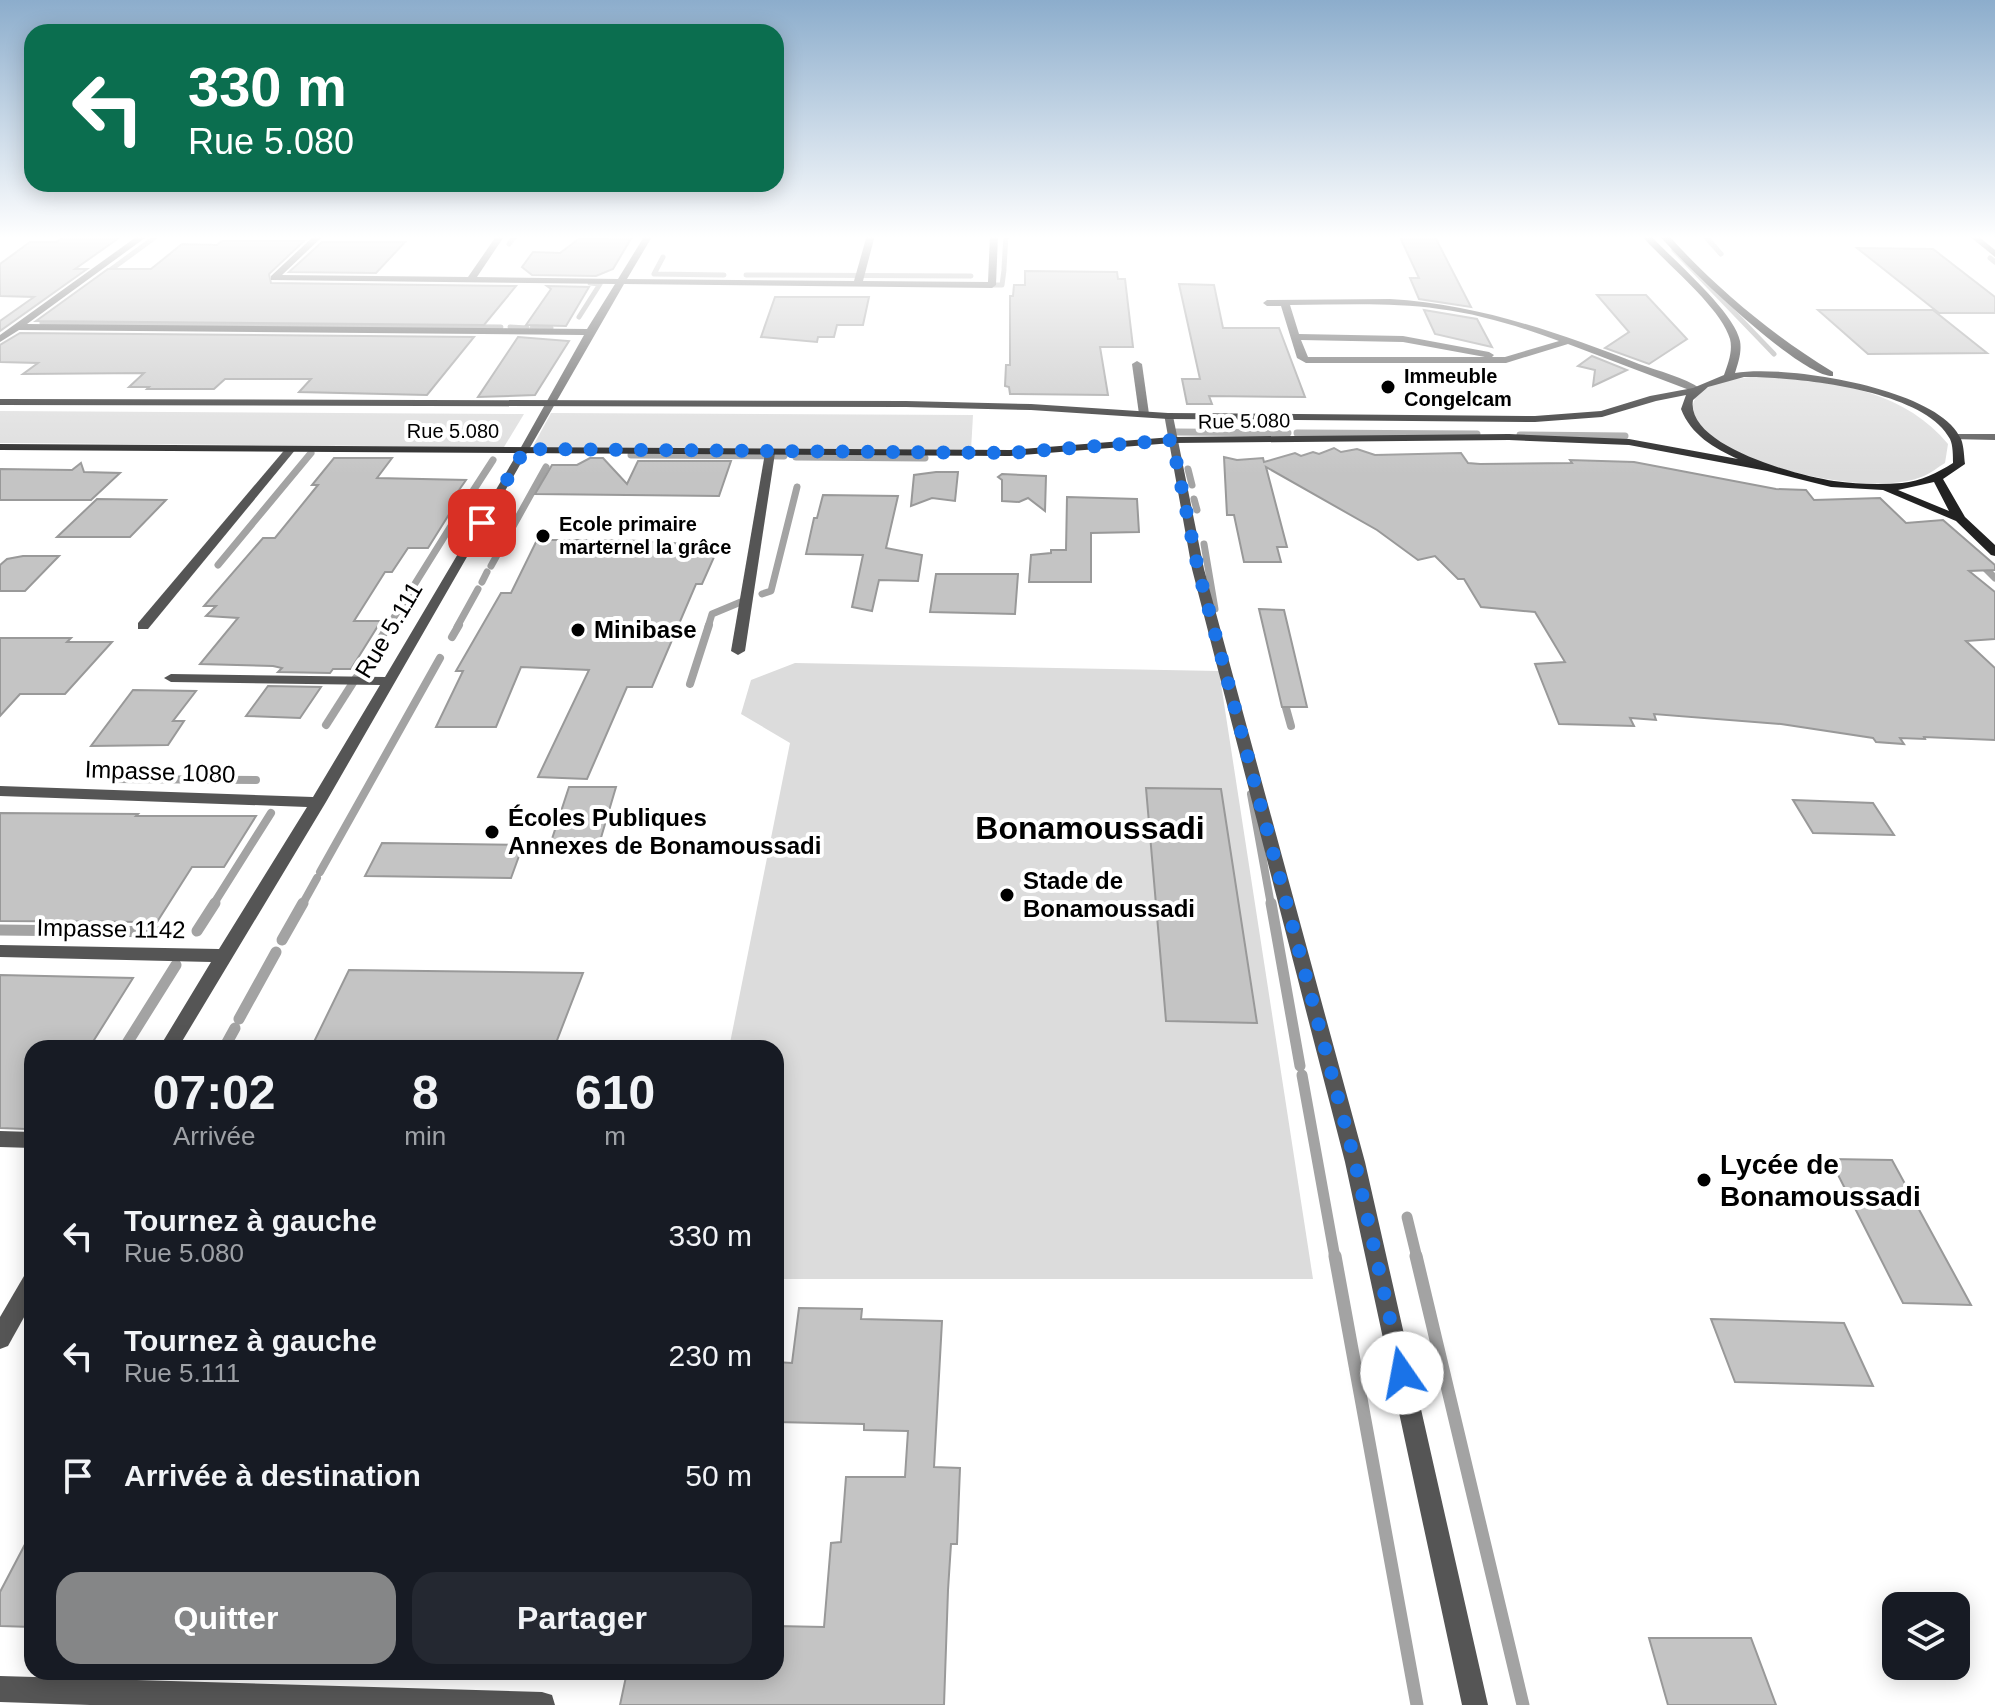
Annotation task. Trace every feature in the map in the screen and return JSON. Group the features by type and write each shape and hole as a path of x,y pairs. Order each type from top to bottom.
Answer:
{"main road":[{"path":"1719,315 1735,337 1736,351 1729,376"},
{"path":"1695,390 1686,407 1694,425 1716,444 1766,468 1823,482 1881,487 1938,480 1959,464 1962,451 1955,437 1934,418 1903,401 1842,381 1744,315"},
{"name":"Rue 5.080","path":"0,402 906,404 1168,416 1577,418 1695,390 1729,376 1778,373 1842,381"},
{"name":"Rue 5.080","path":"0,447 1010,453 1172,440 1509,437 1599,439 1657,446 1766,468"},
{"path":"1938,480 1960,519 1995,552"},
{"path":"1881,487 1960,519"}],"street":[{"path":"0,339 34,315"},
{"name":"Rue 5.111","path":"173,1040 318,802 600,315"},
{"path":"1289,315 1302,358 1306,360 1506,360 1565,342"},
{"path":"1479,315 1695,390"},
{"path":"17,327 590,332"},
{"path":"1296,337 1403,339 1461,348 1506,360"},
{"path":"1137,364 1144,414"},
{"path":"1168,416 1198,569 1355,1162 1475,1705"},
{"path":"1955,437 1995,437"},
{"path":"143,626 291,449"},
{"path":"738,651 770,453"},
{"path":"171,678 388,681"},
{"name":"Impasse 1080","path":"0,791 318,802"},
{"name":"Impasse 1142","path":"0,951 222,956"},
{"path":"0,1139 24,1140"},
{"path":"0,1338 24,1297"},
{"path":"0,1689 542,1705"}],"shaded area":[{"path":"1758,376 1836,384 1886,399 1930,425 1948,444 1945,463 1924,476 1902,482 1874,484 1810,476 1748,457 1704,431 1691,410 1697,393 1721,381"},
{"path":"0,411 524,414 504,447 0,443"},
{"path":"551,413 973,415 971,450 532,448"},
{"name":"Stade de Bonamoussadi","path":"795,663 1219,671 1313,1279 784,1279 784,1040 731,1040 790,743 741,714 751,680"}],"building":[{"path":"9,315 23,315 0,331 0,321"},
{"path":"45,315 493,315 484,325 36,321"},
{"path":"533,315 573,315 566,326 526,325"},
{"path":"769,315 865,315 863,325 837,325 834,337 818,337 817,342 761,337"},
{"path":"1010,315 1129,315 1133,347 1100,347 1108,395 1010,394 1009,387 1005,386 1006,365 1010,365"},
{"path":"1186,315 1220,315 1223,328 1279,328 1305,397 1209,396 1212,404 1187,404 1182,379 1200,379"},
{"path":"1426,315 1477,319 1492,347 1435,334"},
{"path":"1614,315 1664,315 1687,339 1649,364 1605,348 1629,332"},
{"path":"1823,315 1939,315 1987,353 1868,354"},
{"path":"20,333 474,337 427,395 299,392 311,379 225,379 214,389 147,389 149,387 129,387 144,373 23,374 38,363 0,362 0,345"},
{"path":"518,337 569,341 535,395 478,397"},
{"path":"1592,356 1627,370 1593,386 1595,370 1578,366"},
{"path":"1334,448 1341,452 1357,449 1375,455 1461,453 1468,463 1480,464 1572,463 1570,460 1634,462 1776,489 1806,490 1814,500 1880,498 1906,523 1943,520 1995,565 1995,570 1969,571 1995,592 1995,639 1966,641 1995,668 1995,740 1924,737 1900,738 1904,744 1876,742 1873,738 1781,724 1654,714 1656,720 1630,718 1634,726 1559,724 1535,664 1565,662 1535,612 1481,607 1464,579 1458,579 1435,556 1418,560 1377,530 1266,467 1287,547 1277,547 1281,562 1244,562 1234,515 1227,515 1224,457 1237,460 1263,458 1264,462 1295,453 1301,456 1313,452 1319,454"},
{"path":"334,458 392,458 377,478 466,480 452,500 458,500 428,548 408,548 392,572 385,572 354,621 381,621 351,669 333,669 330,673 278,672 282,668 200,664 238,618 206,616 216,606 204,606 263,538 275,538 318,485 312,485"},
{"path":"590,458 603,458 627,484 638,461 731,461 719,496 535,494 552,465 577,465"},
{"path":"81,463 84,472 120,473 91,500 0,500 0,469 72,470"},
{"path":"958,472 955,501 932,498 911,506 914,475"},
{"path":"1002,474 1046,476 1045,511 1028,498 1019,502 1002,501 1002,480 998,477"},
{"path":"823,495 898,496 886,548 922,555 918,581 879,580 872,611 852,607 863,555 806,554"},
{"path":"1067,497 1137,499 1139,532 1091,533 1091,582 1029,582 1031,555 1066,550"},
{"path":"97,499 166,500 130,537 57,537"},
{"path":"537,540 622,540 719,546 702,584 696,584 652,687 627,687 587,779 538,777 589,670 521,667 496,727 436,727 463,671 456,671 501,593 511,593"},
{"path":"59,556 25,591 0,591 0,565 7,559"},
{"path":"936,574 1018,574 1015,614 930,612"},
{"path":"1259,609 1284,610 1307,707 1282,707"},
{"path":"0,638 71,638 67,642 112,642 65,694 20,694 0,716"},
{"path":"268,686 321,687 300,718 246,716"},
{"path":"133,690 196,691 173,721 184,721 168,745 91,746"},
{"path":"569,787 616,787 600,841 551,842"},
{"path":"1146,788 1221,789 1257,1023 1166,1021"},
{"path":"1793,800 1873,803 1894,835 1813,833"},
{"path":"0,813 256,816 224,867 192,867 157,922 0,921"},
{"path":"382,843 523,845 511,878 365,876"},
{"path":"349,970 583,973 557,1040 315,1040"},
{"path":"0,975 133,978 94,1040 24,1040 24,1129 0,1128"},
{"path":"1830,1159 1892,1160 1971,1305 1903,1303"},
{"path":"799,1308 862,1309 861,1319 942,1321 934,1467 960,1468 957,1544 951,1544 944,1705 620,1705 625,1680 784,1680 784,1626 824,1627 831,1543 841,1542 846,1477 905,1477 908,1431 864,1430 864,1424 784,1422 784,1362 792,1363"},
{"path":"1711,1319 1844,1323 1873,1386 1735,1382"},
{"path":"24,1546 24,1627 0,1626 0,1592"},
{"path":"1649,1638 1751,1638 1776,1705 1668,1705"}],"waterway":[{"path":"48,315 42,323 501,327"},
{"path":"1736,315 1774,354"},
{"path":"510,327 527,328"},
{"path":"532,328 551,328"},
{"path":"1176,432 1288,433"},
{"path":"1297,433 1477,434"},
{"path":"1520,435 1625,436"},
{"path":"218,565 311,453"},
{"path":"631,455 784,456"},
{"path":"796,457 925,458"},
{"path":"471,494 493,460"},
{"path":"491,566 546,467"},
{"path":"1188,469 1192,485"},
{"path":"762,594 771,591 797,487"},
{"path":"388,627 469,497"},
{"path":"1194,499 1197,510"},
{"path":"1204,544 1215,609"},
{"path":"1981,564 1995,578"},
{"path":"482,582 487,572"},
{"path":"457,627 478,589"},
{"path":"708,627 712,614 748,599"},
{"path":"358,675 389,625"},
{"path":"452,637 459,625"},
{"path":"690,684 709,625"},
{"path":"320,872 440,658"},
{"path":"326,725 356,678"},
{"path":"1286,708 1291,726"},
{"path":"114,779 256,780"},
{"path":"1251,794 1271,905"},
{"path":"213,905 271,813"},
{"path":"302,905 317,878"},
{"path":"197,931 215,903"},
{"path":"282,940 303,903"},
{"path":"1271,903 1300,1066"},
{"path":"0,930 172,932"},
{"path":"239,1019 276,952"},
{"path":"129,1040 176,965"},
{"path":"228,1040 235,1028"},
{"path":"1302,1075 1335,1258"},
{"path":"1407,1217 1417,1258"},
{"path":"1335,1256 1417,1705"},
{"path":"1416,1256 1523,1705"}],"place":[{"name":"Immeuble Congelcam","path":"1388,387"},
{"name":"Ecole primaire marternel la grâce","path":"543,536"},
{"name":"Minibase","path":"578,630"},
{"name":"Écoles Publiques Annexes de Bonamoussadi","path":"492,832"},
{"name":"Stade de Bonamoussadi","path":"1007,895"},
{"name":"Lycée de Bonamoussadi","path":"1704,1180"}],"district":[{"name":"Bonamoussadi","path":"1090,828"}],"route":[{"path":"482,523 525,449 1010,453 1172,440 1198,569 1355,1162 1402,1373"}]}
